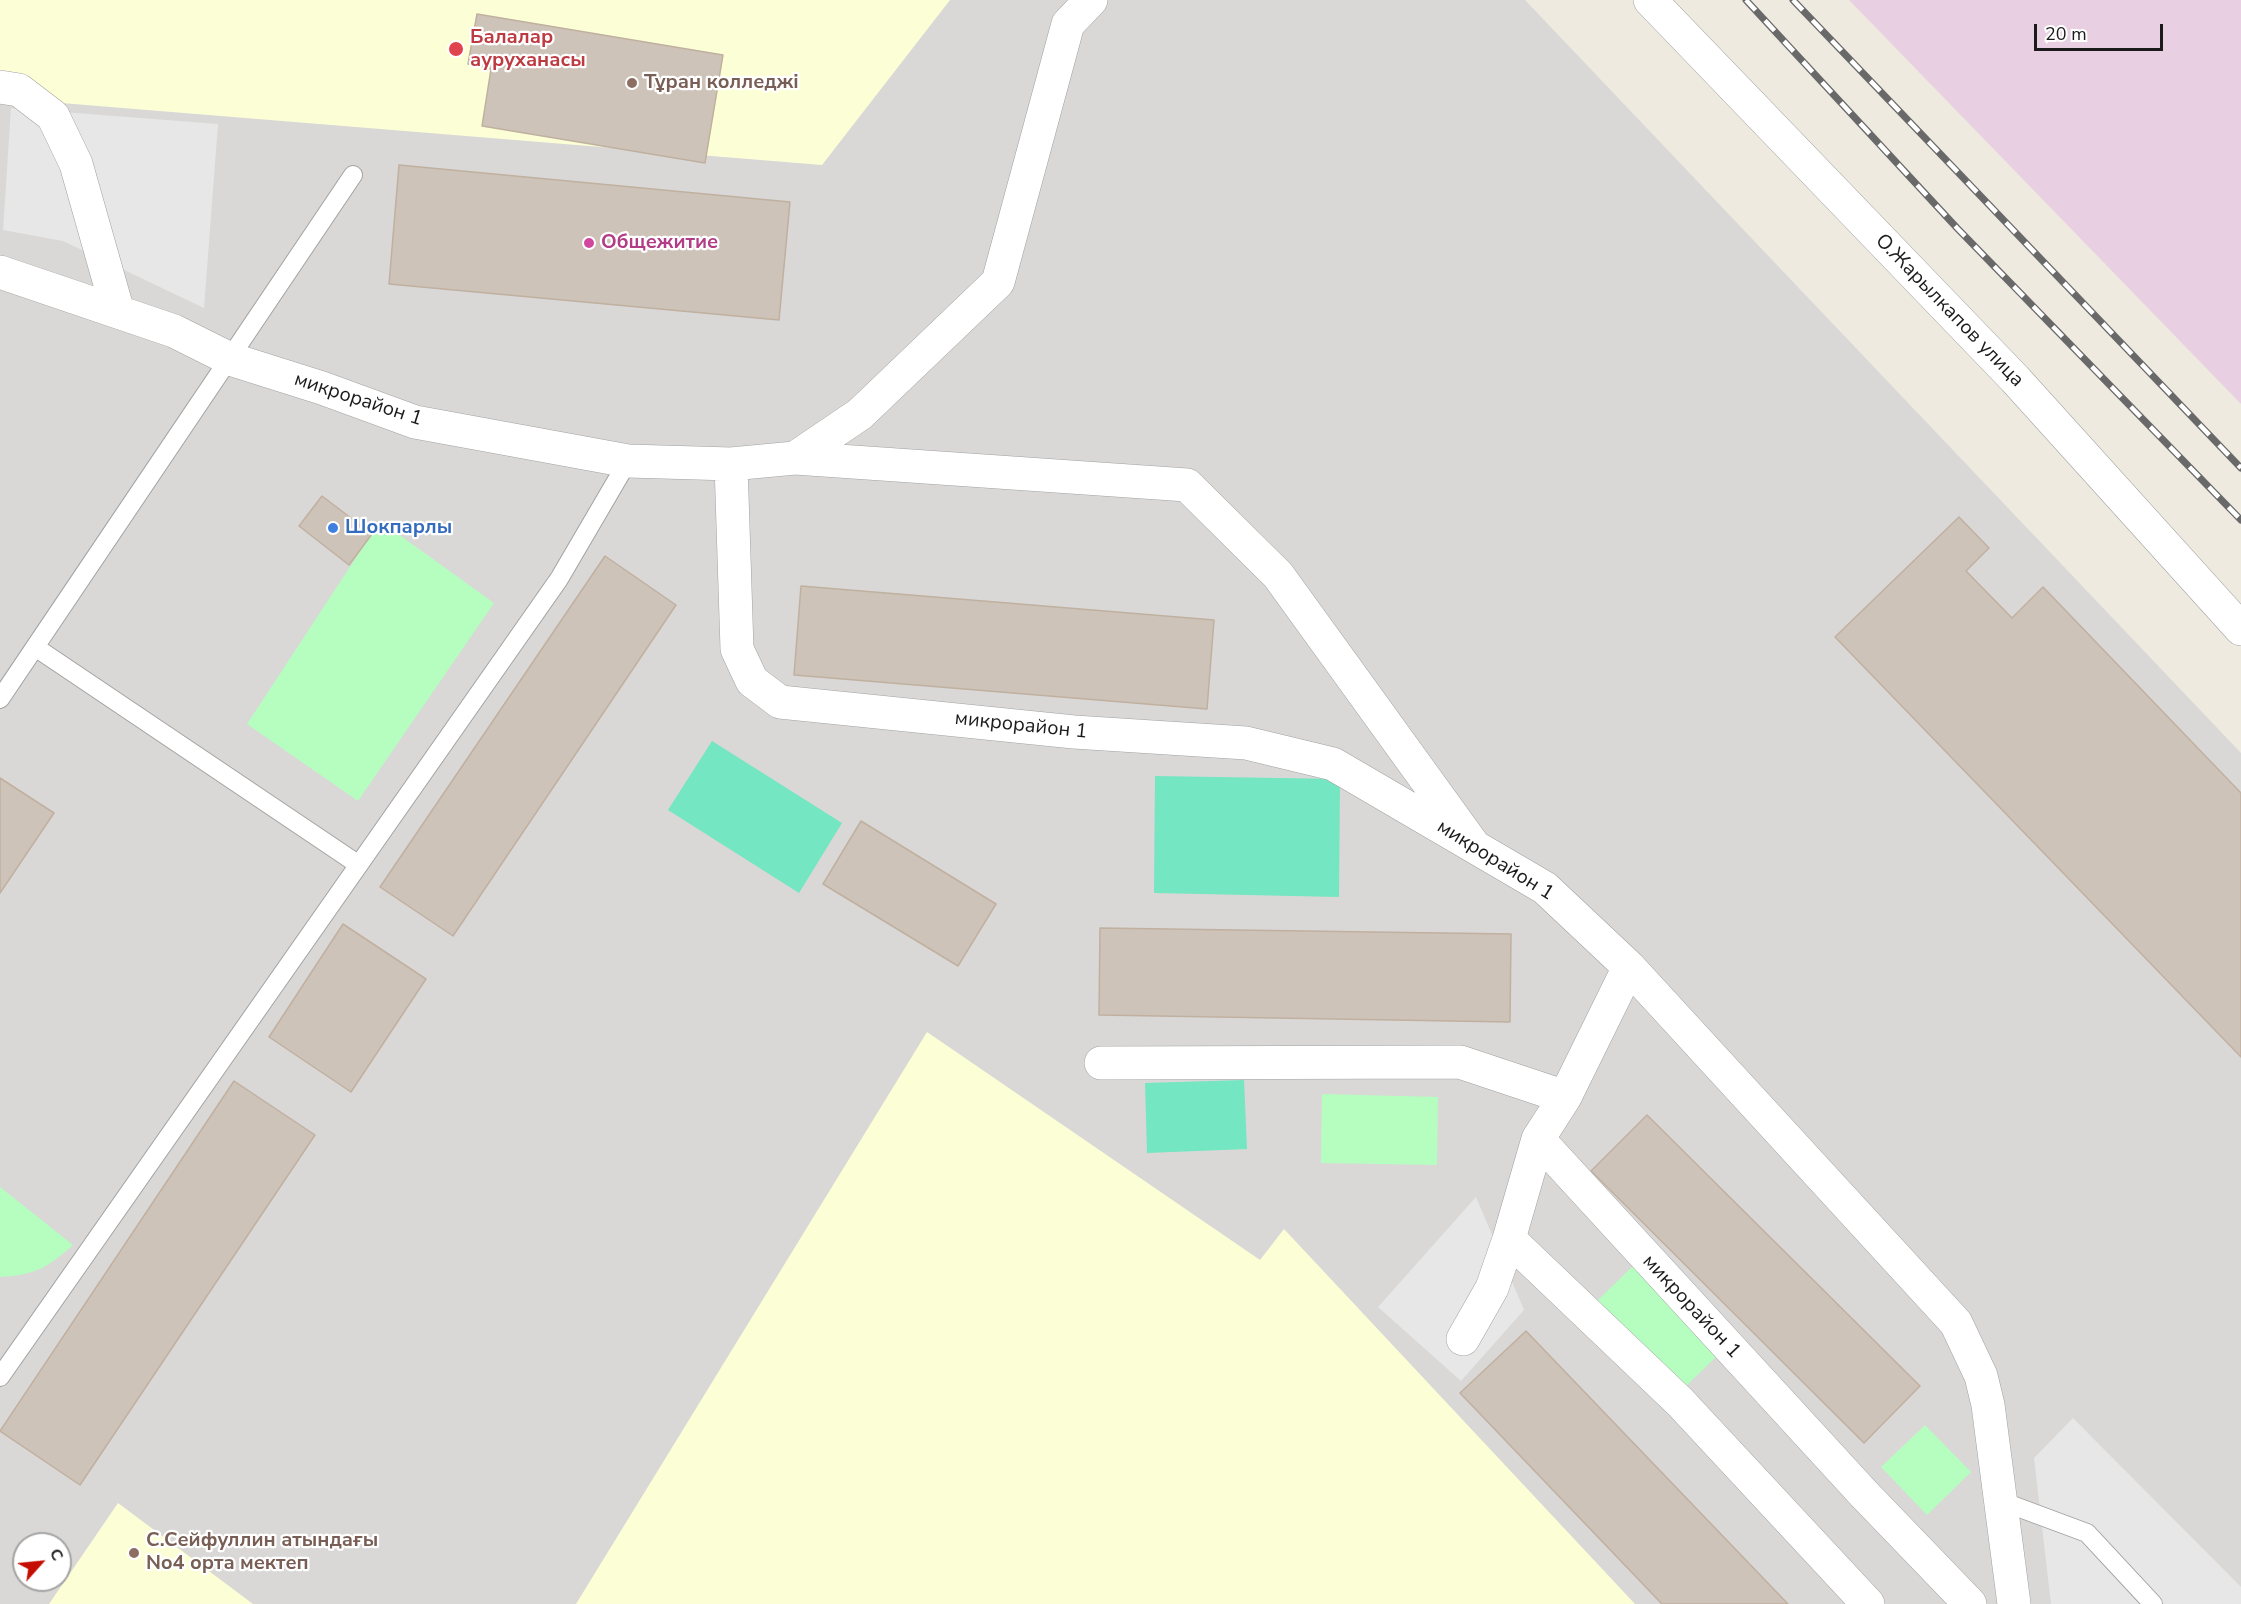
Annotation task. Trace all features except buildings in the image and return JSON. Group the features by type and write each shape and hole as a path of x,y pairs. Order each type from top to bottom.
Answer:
{"street":[{"path":"795,458 860,414 998,282 1068,24 1091,0"},
{"name":"О.Жарылкапов улица","path":"1650,0 2015,379 2241,629"},
{"path":"0,87 19,90 53,116 76,164 118,312"},
{"name":"микрорайон 1","path":"0,272 174,331 230,359 322,388 415,422 628,461 731,464 795,458 1187,485 1278,575 1474,846"},
{"name":"микрорайон 1","path":"731,464 737,650 752,681 780,702 1074,732 1246,743 1334,764 1545,888 1629,967 1956,1323 1981,1376 1988,1405 2014,1604"},
{"path":"1462,1339 1492,1288 1538,1139 1565,1097 1629,967"},
{"path":"1101,1063 1460,1062 1565,1097"},
{"name":"микрорайон 1","path":"1538,1139 1856,1485 1970,1604"},
{"path":"1509,1239 1680,1402 1868,1604"}],"lane":[{"path":"0,699 353,175"},
{"path":"0,1377 559,579 628,461"},
{"path":"36,647 359,865"},
{"path":"2001,1501 2087,1533 2153,1604"}],"shaded area":[{"path":"0,0 1525,0 2241,753 2241,1604 0,1604"},
{"name":"Балалар ауруханасы","path":"0,0 950,0 822,165 0,98"},
{"path":"1849,0 2241,0 2241,404"},
{"path":"11,108 218,124 204,308 63,241 3,230"},
{"path":"927,1032 1260,1260 1284,1229 1635,1604 576,1604"},
{"path":"1476,1197 1524,1310 1461,1381 1378,1307"},
{"path":"2073,1418 2241,1587 2241,1604 2051,1604 2034,1458"},
{"name":"С.Сейфуллин атындағы No4 орта мектеп","path":"118,1503 253,1604 49,1604 57,1592 72,1592 72,1570"}],"green space":[{"path":"380,521 494,603 358,801 247,724"},
{"path":"712,741 842,823 799,893 668,810"},
{"path":"1155,776 1340,779 1339,897 1154,893"},
{"path":"1244,1080 1247,1149 1147,1153 1145,1083"},
{"path":"1322,1094 1438,1097 1437,1165 1321,1163"},
{"path":"0,1187 73,1245 40,1269 0,1277"},
{"path":"1634,1265 1720,1353 1683,1389 1596,1302"},
{"path":"1925,1425 1971,1472 1927,1515 1881,1467"}],"railway":[{"path":"1746,0 1957,228 2241,520"},
{"path":"1793,0 2241,468"}],"place":[{"name":"Балалар ауруханасы","path":"456,49"},
{"name":"Тұран колледжі","path":"632,83"},
{"name":"Общежитие","path":"589,243"},
{"name":"Шокпарлы","path":"333,528"},
{"name":"С.Сейфуллин атындағы No4 орта мектеп","path":"134,1553"}]}
